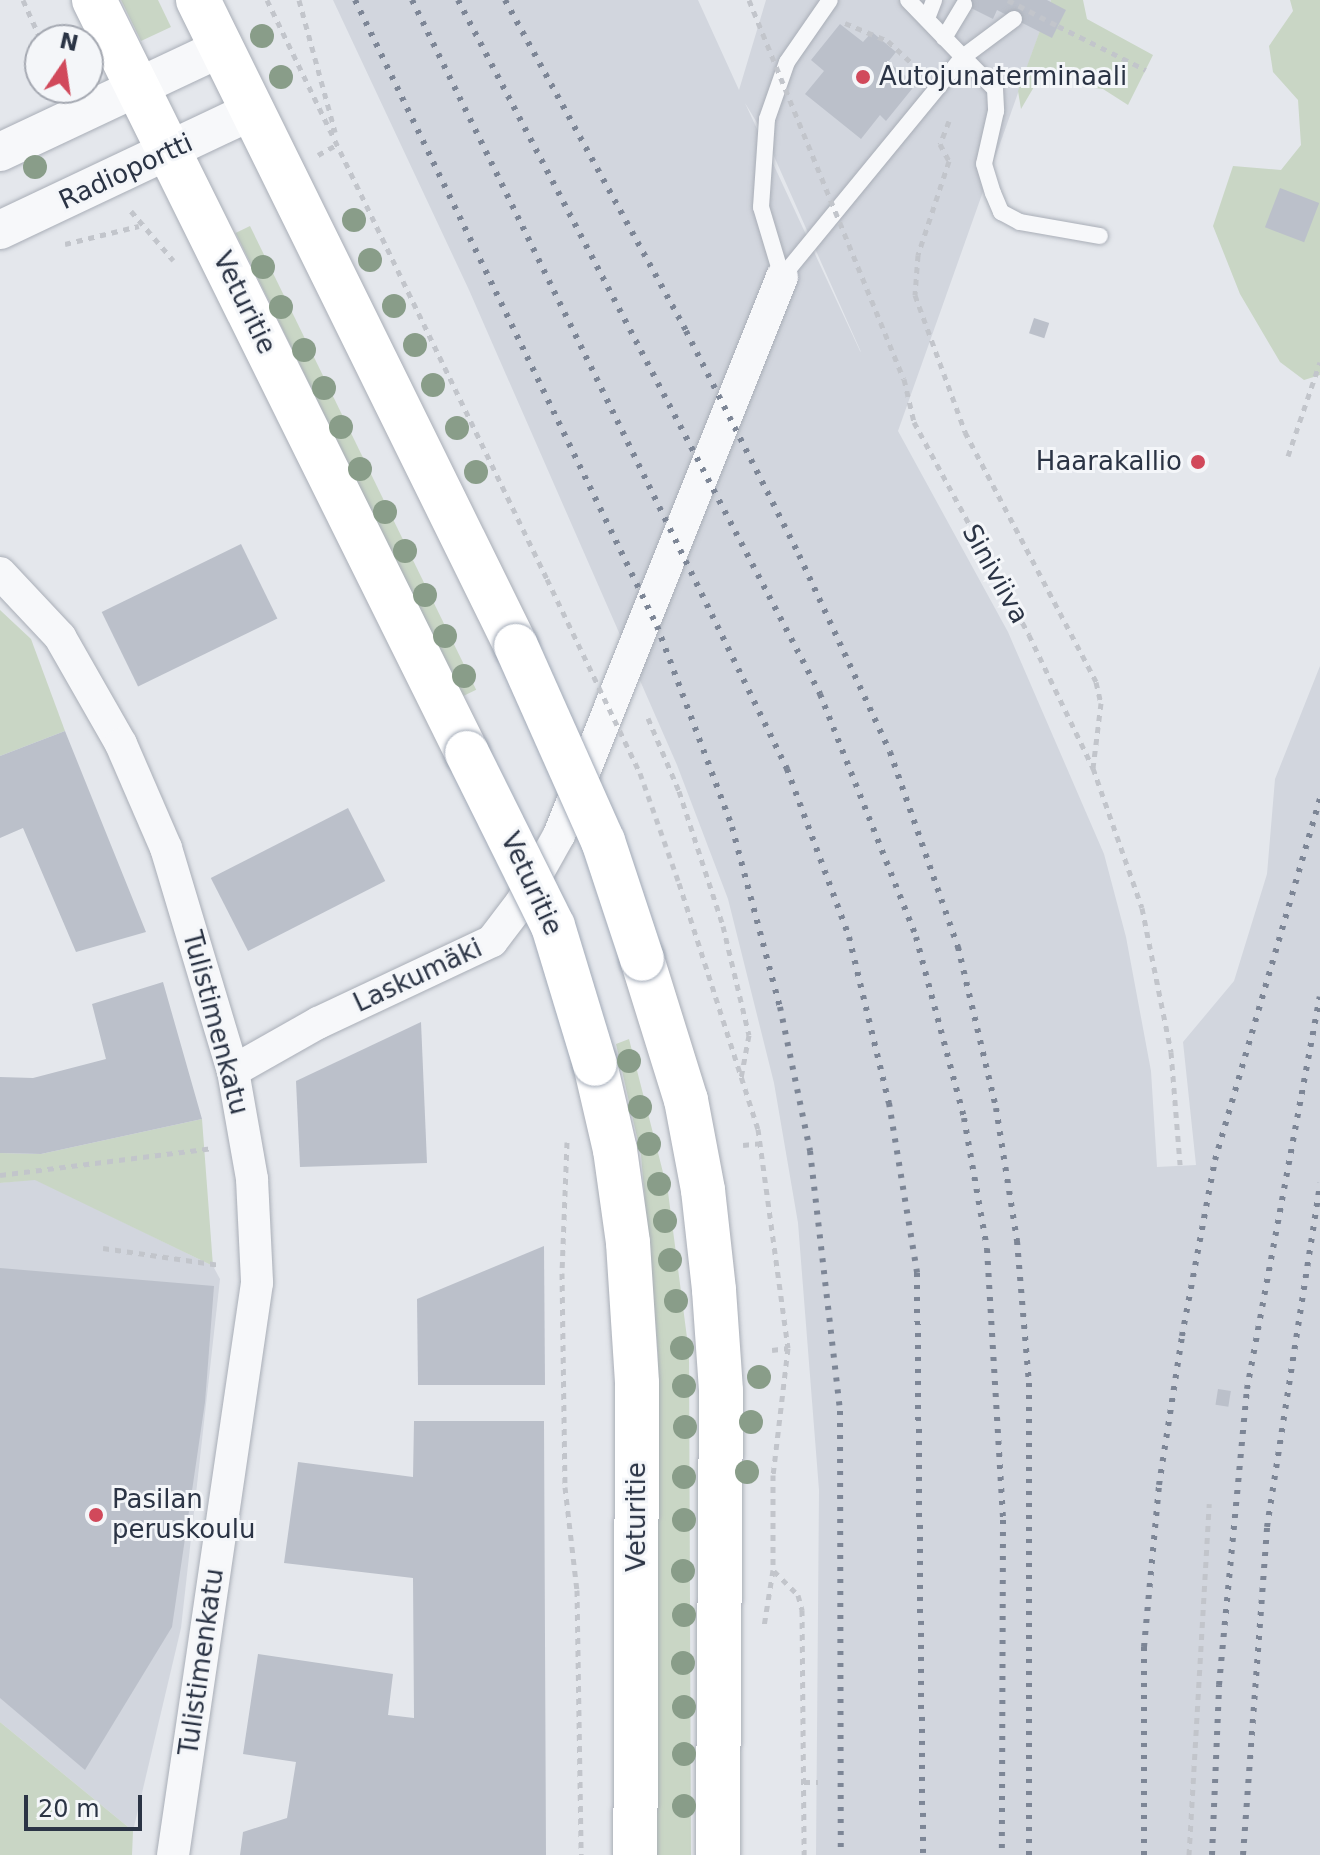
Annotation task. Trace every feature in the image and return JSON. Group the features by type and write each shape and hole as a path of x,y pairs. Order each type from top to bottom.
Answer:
{"main road":[{"name":"Veturitie","path":"94,0 553,926 595,1064 615,1150 628,1243 637,1383 635,1855"},
{"path":"198,0 516,646 603,841 686,1100 703,1190 721,1391 718,1855"}],"street":[{"path":"0,152 221,48"},
{"name":"Radioportti","path":"0,230 170,153 252,111"},
{"name":"Laskumäki","path":"233,1071 318,1023 492,941 521,903 559,835 782,277"},
{"name":"Tulistimenkatu","path":"0,573 60,637 121,744 166,848 233,1071 246,1143 257,1283 173,1855"}],"lane":[{"path":"782,277 761,207 767,119 787,62 810,22 830,0"},
{"path":"908,0 931,8 944,38 995,89 996,111 984,164 1001,212 1020,222 1100,236"},
{"path":"944,38 964,5"},
{"path":"782,277 963,57 1014,19"}],"path":[{"path":"23,0 34,24"},
{"path":"267,0 640,773 679,883 761,1143 788,1348 773,1475 773,1570 798,1595 802,1610 804,1855"},
{"path":"299,0 338,144"},
{"name":"Siniviiva","path":"749,0 904,379 914,422 1029,635 1093,768 1142,908 1171,1052 1180,1165"},
{"path":"1008,0 1146,70"},
{"path":"810,22 841,21 868,28 888,41 937,88 951,114 940,144 949,161 918,255 915,295 965,432 1096,682 1101,703 1093,768"},
{"path":"1288,456 1320,362"},
{"path":"648,718 679,791 723,926 749,1035 741,1079"},
{"path":"568,1125 562,1273 565,1487 577,1590 581,1855"},
{"path":"0,1175 246,1143"},
{"path":"743,1145 761,1143"},
{"path":"103,1248 228,1266"},
{"path":"772,1350 788,1348"},
{"path":"1189,1855 1209,1504"},
{"path":"804,1782 818,1782"}],"shaded area":[{"path":"333,0 698,0 739,90 766,0 1051,0 898,431 1008,632 1104,854 1126,937 1151,1071 1157,1167 1196,1165 1183,1042 1234,981 1267,874 1275,779 1320,666 1320,1855 816,1855 819,1490 798,1223 774,1083 728,899 677,765 469,290","holes":["745,103 765,136 861,352"]},
{"name":"Pasilan peruskoulu","path":"35,1179 213,1266 220,1279 181,1628 133,1831 0,1722 0,1183"}],"green space":[{"path":"121,0 158,0 171,27 141,41"},
{"path":"1051,0 1083,0 1087,19 1153,55 1128,105 1103,89 1084,87 1070,70 1038,80 1021,109 1018,91"},
{"path":"1290,0 1320,0 1320,375 1304,380 1280,362 1240,294 1213,226 1233,166 1281,170 1301,145 1298,100 1273,72 1269,46 1293,11"},
{"path":"250,226 476,690 462,697 236,233"},
{"path":"0,610 31,639 65,731 0,756"},
{"path":"629,1039 668,1192 689,1353 691,1855 656,1855 658,1354 641,1155 616,1044"},
{"path":"202,1119 213,1266 35,1180 0,1183 0,1153 41,1154"},
{"path":"0,1722 133,1831 132,1855 0,1855"}],"building":[{"path":"955,0 1047,0 1066,10 1052,38 997,10 993,19"},
{"name":"Autojunaterminaali","path":"840,24 863,42 872,32 896,52 888,62 916,84 886,121 880,115 861,139 805,94 824,71 811,60"},
{"path":"1280,188 1319,203 1304,242 1265,227"},
{"path":"1034,318 1049,323 1044,338 1029,333"},
{"path":"241,544 277,619 138,687 102,612"},
{"path":"65,731 146,932 76,952 23,828 0,838 0,756"},
{"path":"348,808 385,881 248,951 211,878"},
{"path":"163,982 202,1119 41,1154 0,1153 0,1077 33,1078 106,1059 92,1004"},
{"path":"421,1022 427,1163 300,1167 296,1081"},
{"path":"544,1246 545,1385 418,1385 417,1299"},
{"name":"Pasilan peruskoulu","path":"0,1268 214,1286 205,1402 172,1627 85,1770 0,1698"},
{"path":"1218,1389 1231,1391 1228,1407 1215,1405"},
{"path":"414,1421 544,1421 546,1855 240,1855 243,1832 287,1818 296,1762 243,1754 258,1654 393,1674 388,1715 414,1718 413,1578 284,1563 298,1462 413,1477"}],"railway":[{"path":"355,0 657,626 732,827 780,1007 810,1151 840,1411 841,1855"},
{"path":"412,0 787,769 849,937 889,1103 917,1273 923,1855"},
{"path":"458,0 820,694 916,937 964,1118 987,1249 1003,1520 1002,1855"},
{"path":"505,0 686,331 799,555 890,752 958,947 996,1108 1017,1241 1029,1383 1029,1855"},
{"path":"1144,1855 1144,1647 1159,1485 1182,1336 1215,1160 1320,799"},
{"path":"1212,1855 1219,1685 1247,1389 1320,997"},
{"path":"1243,1855 1267,1527 1320,1183"}],"place":[{"name":"Autojunaterminaali","path":"863,77"},
{"name":"Haarakallio","path":"1198,462"},
{"name":"Pasilan peruskoulu","path":"96,1515"}]}
